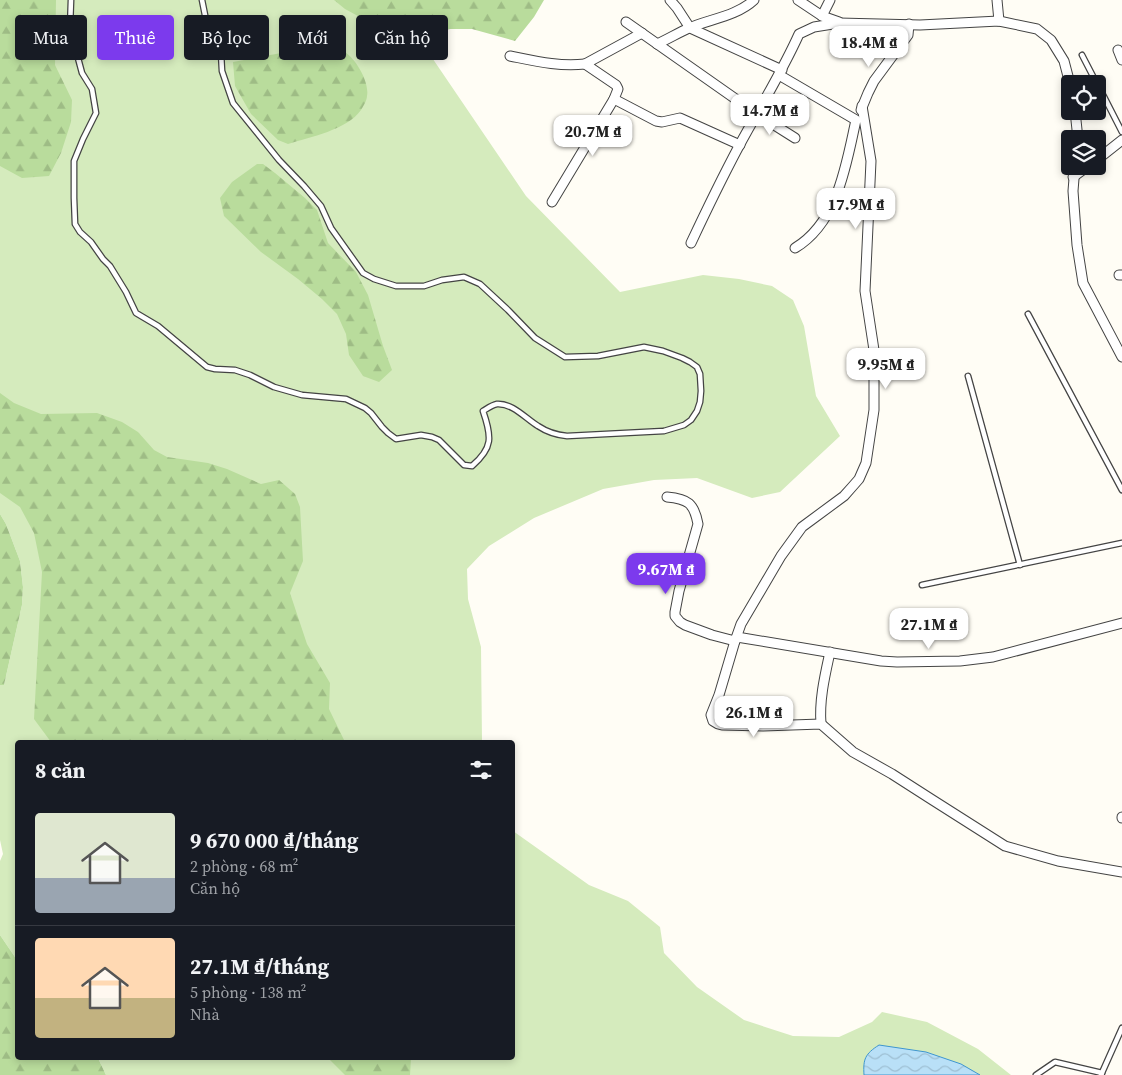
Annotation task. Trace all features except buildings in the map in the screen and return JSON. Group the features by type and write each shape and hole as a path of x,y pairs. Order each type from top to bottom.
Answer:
{"street":[{"path":"670,0 690,28 780,72 856,120"},
{"path":"657,44 690,28 737,11 754,0"},
{"path":"798,0 822,16 839,22"},
{"path":"822,16 830,0"},
{"path":"997,0 999,21"},
{"path":"691,243 713,196 799,34 814,27 839,22 909,24 999,21 1038,29 1051,40 1064,61 1068,75"},
{"path":"626,22 757,114 795,138"},
{"path":"795,248 807,241 832,206 841,184 856,120 874,81 906,38 909,24"},
{"path":"589,67 642,33"},
{"path":"1118,50 1122,60"},
{"path":"510,56 560,65 589,67 618,88 614,99 552,202"},
{"path":"614,99 656,121 682,119 740,145"},
{"path":"821,724 722,725 713,720 711,716 741,624 776,565 802,527 844,496 859,479 866,463 874,410 874,350 864,291 871,161 862,106"},
{"path":"1106,153 1122,140"},
{"path":"1076,175 1073,177 1077,245 1083,283 1122,357"},
{"path":"667,497 680,498 693,506 698,524 679,591 675,616 685,625 712,635 897,662 960,661 994,657 1122,623"},
{"path":"830,652 822,693 821,724 853,752 892,774 1005,846 1058,862 1122,872"}],"lane":[{"path":"71,0 70,28 82,74 92,89 96,112 74,161 75,224 110,266 136,312 158,326 207,366 215,369 235,370 274,387 302,395 346,399 365,408 396,439 421,435 432,437 439,440 464,465 472,466 485,453 489,445 488,426 484,411 498,404 516,410 537,426 556,435 567,436 664,431 684,426 691,420 700,402 700,374 697,367 682,358 644,347 598,356 565,357 535,338 480,284 464,277 442,280 424,286 396,286 374,279 363,273 331,228 321,206 279,160 233,103 222,71 221,53 206,20 202,0"},
{"path":"1082,55 1092,75"},
{"path":"1106,101 1122,132"},
{"path":"1028,314 1122,490"},
{"path":"968,376 1020,564"},
{"path":"922,585 1122,543"},
{"path":"1036,1075 1055,1062 1101,1074 1122,1028"}],"green space":[{"path":"0,0 386,0 399,15 356,15 356,60 434,60 526,196 620,292 703,275 739,279 772,286 793,300 804,326 816,396 840,436 780,492 752,498 697,478 654,480 603,489 534,518 489,546 467,569 468,599 481,647 482,740 15,740 15,957 0,935 0,861 3,854 0,840 0,685 4,685 22,605 23,587 20,561 6,524 0,514"},
{"path":"0,0 56,0 56,15 15,15 15,60 55,60 55,65 72,100 71,122 61,153 49,176 22,178 0,166"},
{"path":"334,0 544,0 534,17 515,41 472,29 448,30 448,15 356,15"},
{"path":"279,53 279,60 346,60 346,53 355,62 366,83 367,98 365,103 355,117 338,128 288,144 278,140 251,114 235,86 233,62 269,60 269,55"},
{"path":"257,164 263,164 275,173 317,210 328,243 356,272 368,295 392,370 379,382 363,376 349,355 346,334 337,314 298,279 261,252 224,216 220,198 232,182"},
{"path":"0,393 14,403 41,414 97,413 122,422 138,432 154,450 167,457 208,463 261,484 279,480 295,494 300,507 303,561 290,593 307,644 330,683 329,709 344,740 50,740 34,719 42,572 34,533 20,507 0,493"},
{"path":"0,514 6,524 20,561 23,587 22,605 4,685 0,685"},
{"path":"515,832 589,885 628,901 660,927 664,953 697,987 744,1020 793,1036 839,1037 872,1022 882,1012 927,1022 978,1049 1011,1075 106,1075 99,1060 515,1060"},
{"path":"0,935 15,957 15,1060 99,1060 106,1075 0,1075"},
{"path":"330,1060 411,1060 410,1075 345,1075"}],"water":[{"path":"879,1045 926,1052 961,1064 980,1075 864,1075 866,1057"}]}
